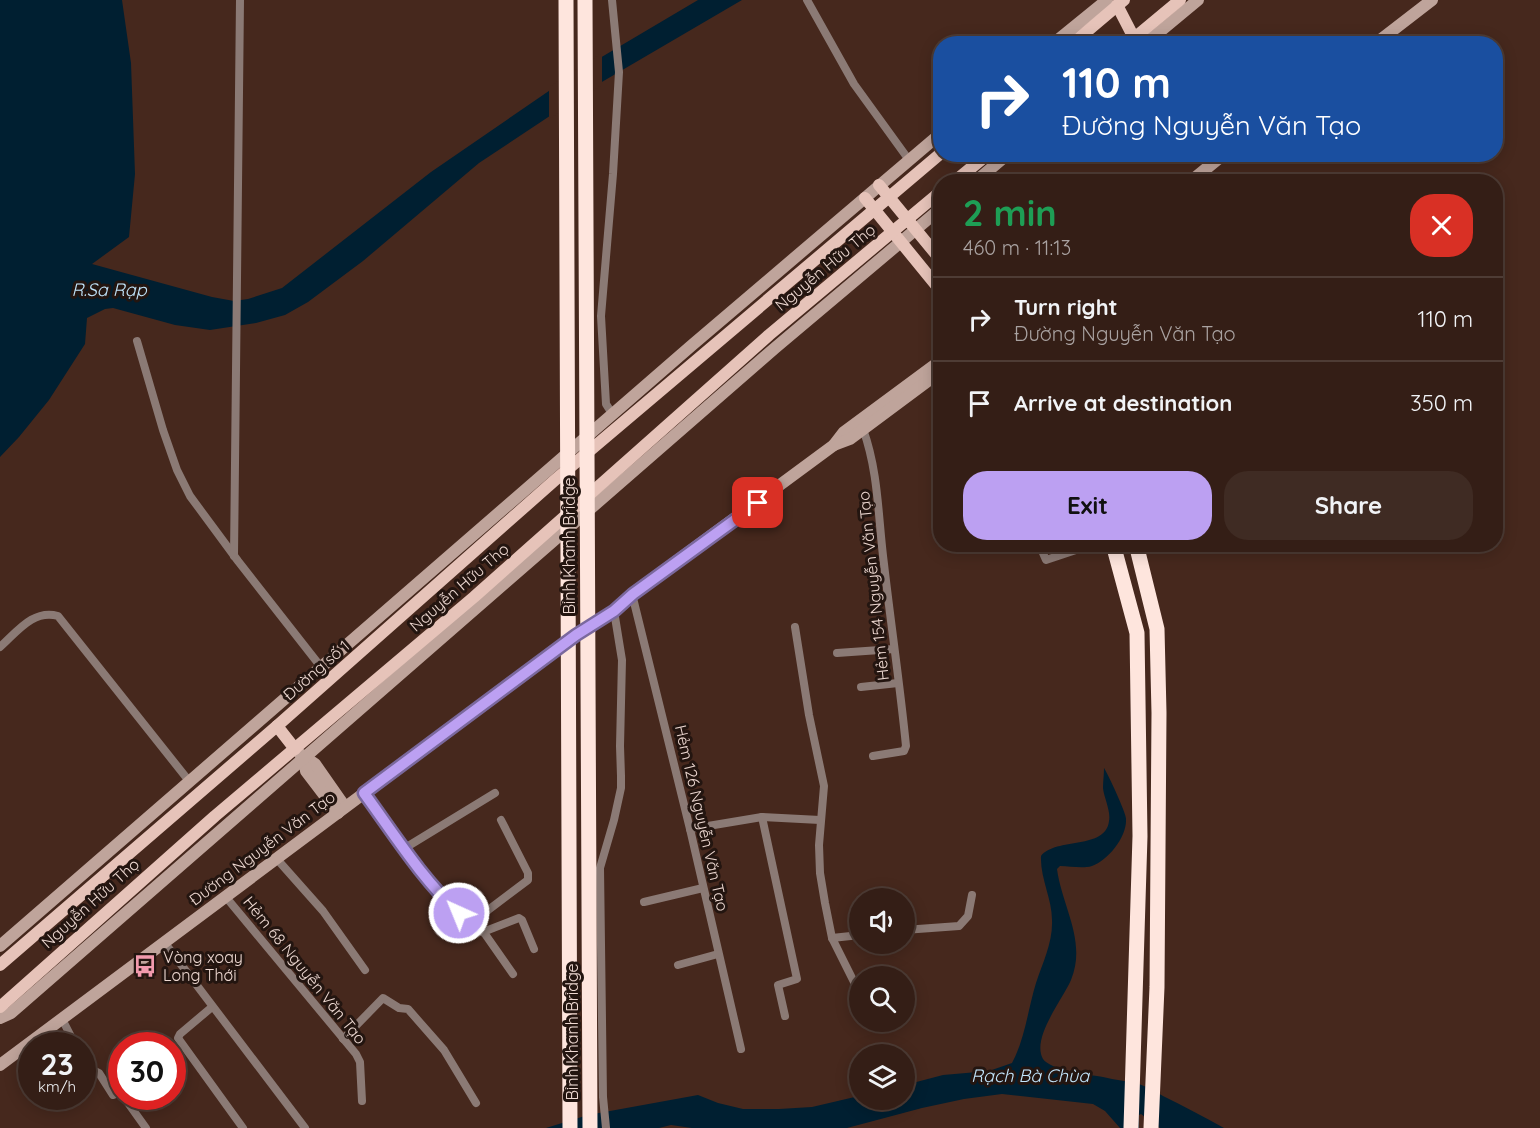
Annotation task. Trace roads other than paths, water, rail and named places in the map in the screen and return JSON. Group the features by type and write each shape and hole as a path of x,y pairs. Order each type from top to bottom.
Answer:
{"highway":[{"name":"Binh Khanh Bridge","path":"566,0 570,1128"},
{"name":"Binh Khanh Bridge","path":"585,0 590,1128"},
{"path":"1115,552 1137,633 1140,836 1131,1128"},
{"path":"1138,552 1157,628 1159,713 1157,987 1151,1128"}],"main road":[{"path":"1143,36 1182,3 1198,0"},
{"path":"1385,36 1432,0"},
{"path":"1116,2 1133,36"},
{"path":"1065,36 1116,2"},
{"path":"1080,36 1116,2"},
{"name":"Nguyễn Hữu Thọ","path":"321,667 933,140"},
{"name":"Nguyễn Hữu Thọ","path":"376,638 555,480 933,160"},
{"path":"964,174 978,162"},
{"path":"984,174 999,162"},
{"path":"1200,174 1214,162"},
{"path":"879,185 933,250"},
{"path":"865,198 933,281"},
{"name":"Nguyễn Hữu Thọ","path":"912,225 933,200"},
{"name":"Nguyễn Hữu Thọ","path":"0,1007 168,856 474,597 769,335 912,225 933,213"},
{"name":"Nguyễn Hữu Thọ","path":"0,1018 11,1013 304,759 775,348 897,237"},
{"name":"Đường Nguyễn Văn Tạo","path":"0,1065 576,635 614,611 633,594 834,445 844,432 933,366"},
{"name":"Đường Nguyễn Văn Tạo","path":"834,445 850,439 933,377"},
{"name":"Đường số 1","path":"277,726 376,638"},
{"name":"Đường số 1","path":"268,715 321,667"},
{"name":"Nguyễn Hữu Thọ","path":"0,946 268,715"},
{"path":"268,715 304,759 315,764 342,810"},
{"name":"Nguyễn Hữu Thọ","path":"0,965 277,726"}],"street":[{"path":"234,556 240,0"},
{"path":"612,0 619,72 601,316 606,404 613,415"},
{"path":"807,0 854,84 909,160"},
{"path":"137,341 177,470 190,496 321,667"},
{"name":"Hẻm 154 Nguyễn Văn Tạo","path":"863,429 871,452 876,480 906,741 904,751 873,756"},
{"path":"1042,552 1046,560 1070,552"},
{"name":"Hẻm 126 Nguyễn Văn Tạo","path":"633,594 741,1049"},
{"path":"606,1128 603,1097 600,868 614,820 621,776 622,660 614,611"},
{"path":"0,648 31,619 47,613 58,616 189,781"},
{"path":"795,627 809,715 824,786 820,820 820,873 832,938 849,973"},
{"path":"837,653 894,649"},
{"path":"861,687 898,683"},
{"path":"364,793 448,902 483,933 513,974"},
{"path":"405,848 495,793"},
{"path":"690,829 762,817 820,820"},
{"path":"762,817 797,979 778,985 785,1016"},
{"path":"471,923 528,880 528,873 501,820"},
{"path":"276,858 323,911 365,970"},
{"path":"644,902 704,888"},
{"path":"915,929 959,926 968,916 972,894"},
{"name":"Hẻm 68 Nguyễn Văn Tạo","path":"225,896 360,1062 362,1101"},
{"path":"483,933 519,918 522,920 534,949"},
{"path":"832,938 849,936"},
{"path":"164,942 305,1128"},
{"path":"678,965 718,954"},
{"path":"343,1039 383,998 399,1008 408,1009 444,1050 476,1103"},
{"path":"212,1007 178,1038 243,1128"},
{"path":"62,1019 69,1032"},
{"path":"96,1072 108,1087"},
{"path":"132,1110 146,1128"}],"water":[{"name":"R.Sa Rạp","path":"0,0 122,0 131,63 135,174 129,237 92,264 234,301 282,288 431,172 578,71 698,0 742,0 595,86 479,163 363,261 308,302 285,315 256,323 210,330 175,325 113,308 105,309 87,318 85,344 49,400 0,457"},
{"name":"Rạch Bà Chùa","path":"1104,768 1123,809 1126,819 1125,826 1115,847 1098,863 1084,867 1060,866 1057,869 1075,938 1075,966 1071,980 1044,1030 1040,1050 1043,1059 1062,1069 1139,1084 1224,1128 1160,1128 1141,1114 1139,1115 1139,1128 1120,1128 1105,1111 1093,1104 1002,1094 964,1099 915,1110 915,1082 943,1075 989,1071 1012,1063 1023,1034 1051,936 1050,904 1042,872 1041,856 1048,850 1090,840 1106,830 1109,817 1103,788"},
{"name":"Rạch Bà Chùa","path":"698,1095 743,1109 812,1107 849,1098 849,1110 914,1110 847,1128 692,1128 671,1125 659,1128 546,1128 588,1115"}],"place":[{"name":"Vòng xoay Long Thới","path":"145,966"}]}
